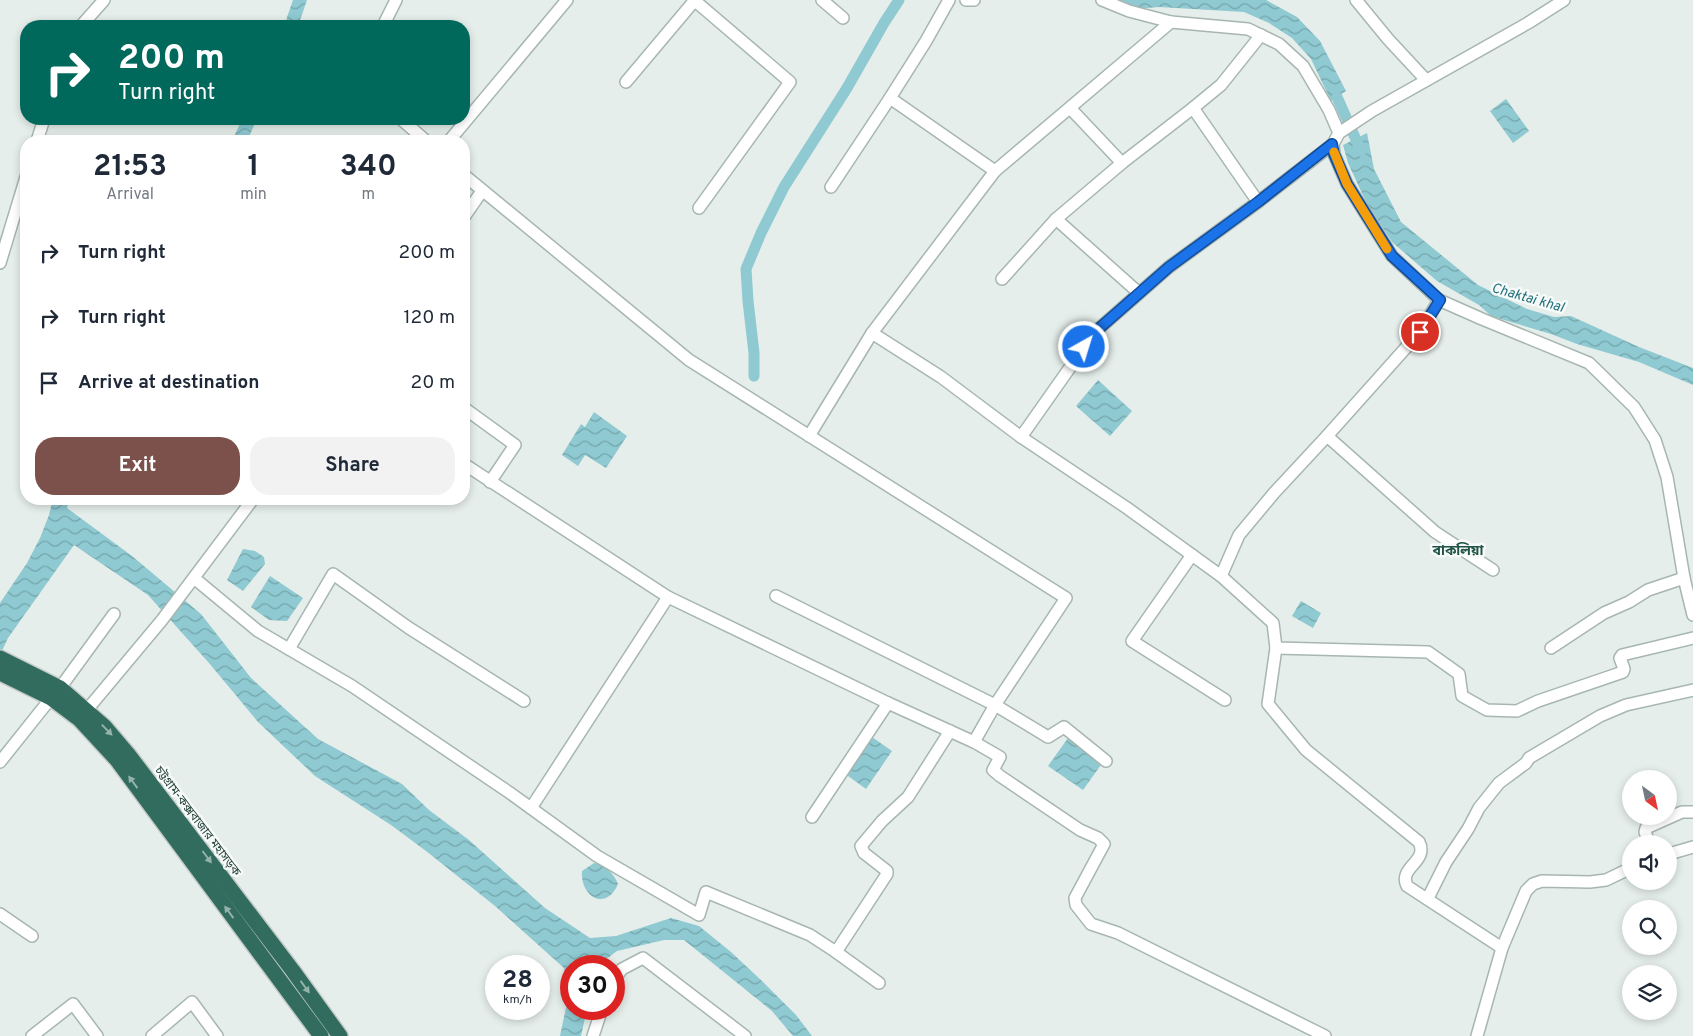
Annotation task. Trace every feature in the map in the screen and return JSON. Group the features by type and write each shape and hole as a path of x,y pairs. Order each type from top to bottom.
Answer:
{"highway":[{"name":"চট্টগ্রাম-কক্সবাজার মহাসড়ক","path":"0,658 22,676 86,711 105,727 128,754 249,926 321,1036"},
{"name":"চট্টগ্রাম-কক্সবাজার মহাসড়ক","path":"0,673 22,676"},
{"name":"চট্টগ্রাম-কক্সবাজার মহাসড়ক","path":"56,693 117,760 249,926 340,1036"}],"street":[{"path":"386,20 396,0"},
{"path":"470,116 567,0"},
{"path":"626,82 694,0 790,82 700,208"},
{"path":"822,0 843,18"},
{"path":"831,187 926,41 949,0"},
{"path":"966,0 974,0"},
{"path":"1102,0 1129,11 1171,22 1248,29 1279,44 1303,66 1342,131"},
{"path":"1356,0 1388,39 1426,80"},
{"path":"1021,437 1095,332 1169,267 1258,202 1332,144 1342,131 1372,111 1528,23 1564,0"},
{"path":"86,20 103,1"},
{"path":"809,436 872,333 995,171 1171,22"},
{"path":"1002,279 1056,219 1122,163 1221,85 1261,35"},
{"path":"890,98 995,171"},
{"path":"1070,108 1122,163"},
{"path":"1193,108 1258,202"},
{"path":"408,125 419,135"},
{"path":"454,135 462,125"},
{"path":"1332,144 1334,154 1347,184 1392,256 1440,300 1589,363 1634,407 1655,440 1666,477 1684,578 1693,615"},
{"path":"470,180 689,360 1066,598 995,705 974,742"},
{"path":"470,209 482,191"},
{"path":"0,263 20,197"},
{"path":"1056,219 1139,293"},
{"path":"1221,576 1239,535 1274,493 1420,332 1440,300"},
{"path":"872,333 941,377 1021,437 1192,555 1221,576 1273,622 1276,648 1268,704 1306,750 1420,842 1422,853 1405,876 1407,886 1502,948"},
{"path":"470,412 515,445 490,482"},
{"path":"1327,436 1435,532 1493,570"},
{"path":"470,468 668,597 888,703 974,742 1000,757 993,770 1000,776 1080,830 1098,838 1104,844 1075,898 1076,905 1091,924 1118,933 1325,1036"},
{"path":"86,711 162,620 249,505"},
{"path":"1192,555 1132,640 1225,700"},
{"path":"289,649 333,574 410,628 524,701"},
{"path":"194,578 258,631 352,686 531,808 597,856 699,915 706,892 810,936 880,983"},
{"path":"1551,648 1604,613 1629,602 1648,590 1684,578"},
{"path":"776,596 995,705 1048,736 1064,727 1106,761"},
{"path":"531,808 668,597"},
{"path":"0,762 56,693 114,614"},
{"path":"1276,648 1428,652 1459,674 1462,696 1486,710 1517,711 1538,701 1623,672 1624,669 1620,658 1622,655 1693,638"},
{"path":"1428,898 1446,862 1468,829 1479,808 1499,783 1529,758 1600,716 1626,705 1693,690"},
{"path":"812,817 888,703"},
{"path":"836,952 887,874 887,871 864,853 861,846 882,821 908,797 950,731"},
{"path":"1646,835 1646,828 1682,812 1693,812"},
{"path":"1677,852 1693,847"},
{"path":"1477,1036 1502,948 1526,891 1533,884 1542,881 1590,882 1606,880 1622,872"},
{"path":"0,914 32,936"},
{"path":"625,967 643,958 745,1036"},
{"path":"152,1036 192,1002 217,1036"},
{"path":"32,1036 73,1004 97,1036"},
{"path":"593,1036 598,1020"}],"water":[{"path":"293,0 307,0 300,20 286,20"},
{"path":"1112,0 1266,0 1297,17 1320,41 1346,91 1331,101 1311,59 1292,38 1269,23 1244,12 1159,7 1135,9"},
{"path":"1506,99 1529,131 1513,143 1490,111"},
{"path":"239,125 254,125 250,135 235,135"},
{"path":"1367,133 1374,169 1401,222 1478,285 1527,309 1554,317 1571,316 1639,347 1693,368 1693,385 1639,362 1491,316 1479,305 1437,281 1392,242 1366,202 1348,163 1343,145"},
{"path":"1098,380 1132,411 1110,436 1076,406"},
{"path":"594,412 627,436 606,468 585,455 578,466 562,455 581,424 585,427"},
{"path":"52,505 68,505 67,508 132,556 201,614 251,678 318,739 402,784 429,810 469,840 545,908 590,938 616,936 671,918 699,926 762,981 796,1015 812,1036 793,1036 772,1011 684,940 664,940 617,951 612,955 560,955 560,964 495,906 426,851 391,825 315,776 258,722 209,663 148,595 74,545 8,638 0,655 0,603 27,563 40,538"},
{"path":"243,549 255,551 264,557 265,564 243,591 227,580"},
{"path":"270,576 303,598 287,621 269,620 251,607"},
{"path":"1301,601 1321,613 1313,628 1292,616"},
{"path":"869,735 892,751 866,789 844,773"},
{"path":"1068,738 1103,762 1083,790 1048,766"},
{"path":"594,863 602,865 609,870 618,884 613,893 601,899 589,894 582,880 582,871"},
{"path":"563,1020 585,1020 581,1036 560,1036"}],"waterway":[{"path":"754,376 754,353 746,269 761,233 784,187 847,88 899,0"},
{"name":"Chaktai khal","path":"1337,97 1361,151"}],"slow traffic":[{"path":"1334,152 1347,184 1387,249"}],"district":[{"name":"বাকলিয়া","path":"1458,550"}],"route":[{"path":"1084,347 1095,332 1169,267 1258,202 1332,144 1334,154 1347,184 1392,256 1440,300 1420,332"}]}
